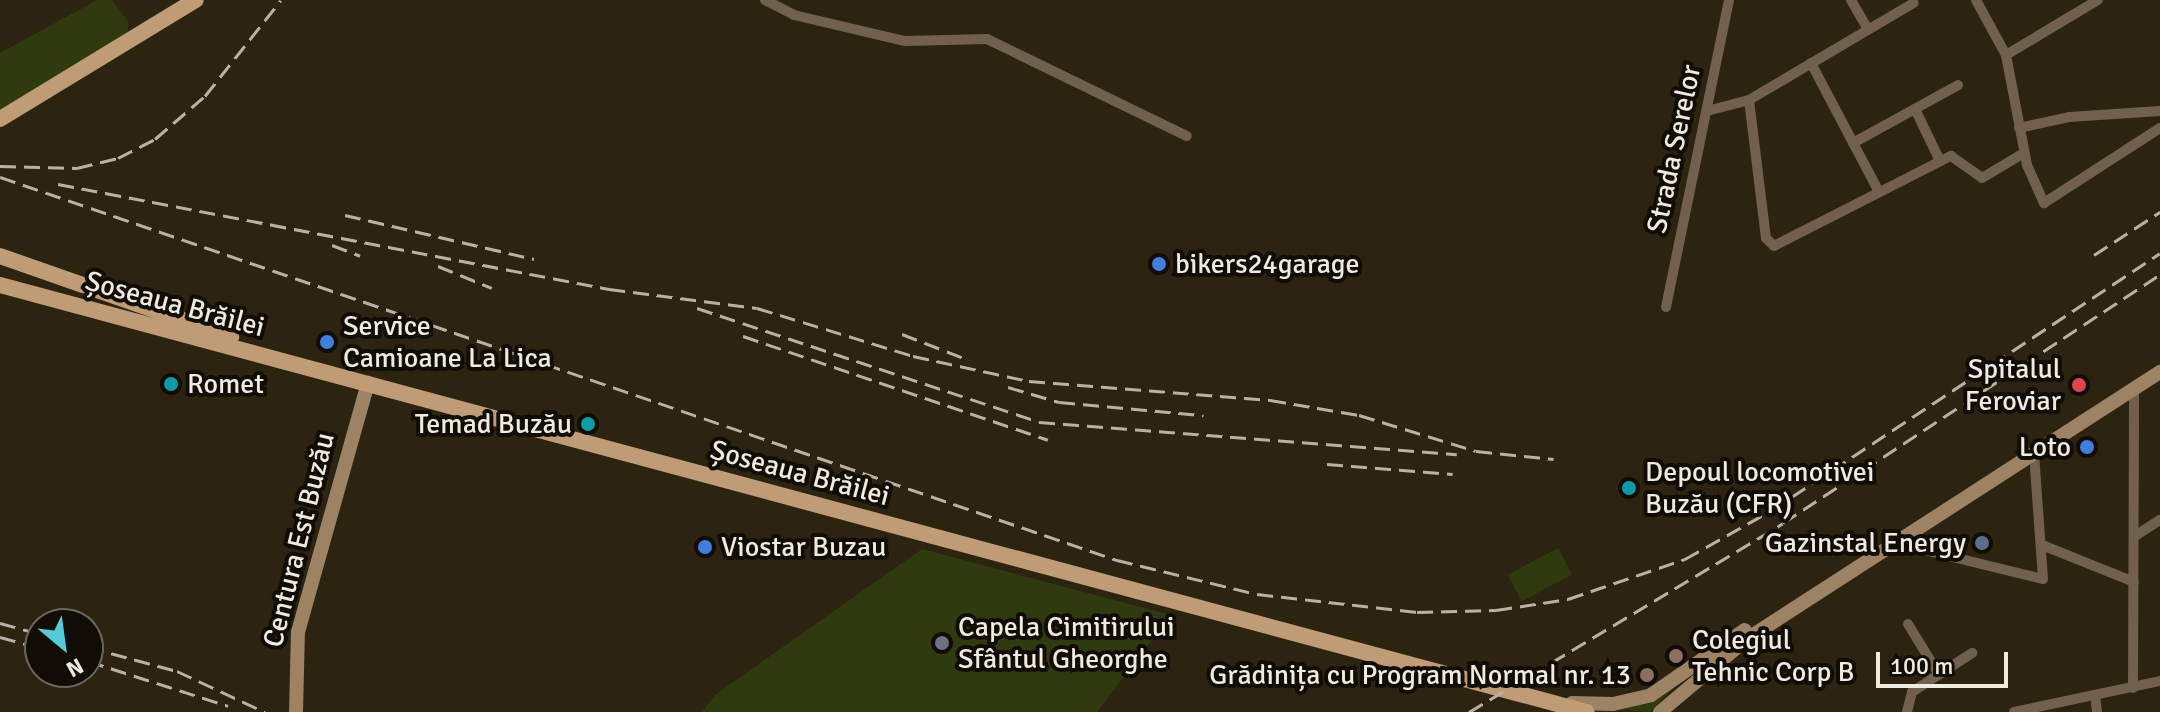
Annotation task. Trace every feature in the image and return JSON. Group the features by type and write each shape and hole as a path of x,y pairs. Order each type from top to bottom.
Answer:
{"main road":[{"path":"0,119 196,0"},
{"path":"0,256 223,333 252,351"},
{"name":"Șoseaua Brăilei","path":"0,285 1329,640 1364,654 1536,697 1554,707 1587,712"},
{"path":"1660,712 1696,678 1811,599 2160,372"},
{"name":"Centura Est Buzău","path":"296,712 298,632 368,383"},
{"path":"1536,697 1600,705 1643,698 1752,625 1811,599"}],"street":[{"path":"765,0 794,15 905,41 987,39 1187,136"},
{"name":"Strada Serelor","path":"1666,307 1729,0"},
{"path":"1851,0 1868,30"},
{"path":"1976,0 2006,55 2024,153 2044,203 2160,128"},
{"path":"2006,55 2098,0"},
{"path":"1707,111 1749,100 1914,3"},
{"path":"1811,63 1879,192"},
{"path":"1853,143 1958,85"},
{"path":"1749,100 1769,244 1778,245 1940,161 1957,157 1982,178 2024,153"},
{"path":"1915,109 1940,161"},
{"path":"2019,128 2069,117 2160,111"},
{"path":"2133,688 2134,389"},
{"path":"1904,538 1928,551 2040,581 2045,577 2034,453"},
{"path":"2135,536 2160,520"},
{"path":"2042,545 2134,582"},
{"path":"1908,624 1938,673"},
{"path":"1907,712 1912,692 1972,653"},
{"path":"2014,712 2160,681"},
{"path":"2095,695 2097,712"}],"green space":[{"path":"97,0 112,0 128,21 128,32 0,110 0,53"},
{"path":"1558,548 1572,574 1522,601 1508,575"},
{"path":"922,549 1171,615 1097,712 702,712 715,695"},
{"path":"1674,687 1650,712 1611,709"}],"railway":[{"path":"0,166 77,168 118,158 155,139 205,96 281,0"},
{"path":"0,177 1117,560 1257,594 1417,612 1496,610 1568,599 1685,559 1772,510 2160,253"},
{"path":"58,184 609,289 757,308 913,356 1029,381 1270,400 1359,415 1476,451 1554,459"},
{"path":"2094,255 2160,212"},
{"path":"345,215 534,259"},
{"path":"332,245 360,256"},
{"path":"438,266 492,288"},
{"path":"1469,712 1783,523 2160,274"},
{"path":"697,308 1039,422 1457,454"},
{"path":"902,334 969,360"},
{"path":"743,336 1048,440"},
{"path":"1008,387 1059,402 1203,415"},
{"path":"1327,464 1453,474"},
{"path":"0,623 24,630"},
{"path":"0,637 24,644"},
{"path":"104,651 177,671 265,712"},
{"path":"104,666 228,706"}],"place":[{"name":"bikers24garage","path":"1159,264"},
{"name":"Service Camioane La Lica","path":"327,342"},
{"name":"Romet","path":"171,384"},
{"name":"Spitalul Feroviar","path":"2079,385"},
{"name":"Temad Buzău","path":"588,424"},
{"name":"Loto","path":"2087,447"},
{"name":"Depoul locomotivei Buzău (CFR)","path":"1629,488"},
{"name":"Gazinstal Energy","path":"1982,543"},
{"name":"Viostar Buzau","path":"705,547"},
{"name":"Capela Cimitirului Sfântul Gheorghe","path":"942,643"},
{"name":"Colegiul Tehnic Corp B","path":"1676,656"},
{"name":"Grădinița cu Program Normal nr. 13","path":"1647,675"}]}
